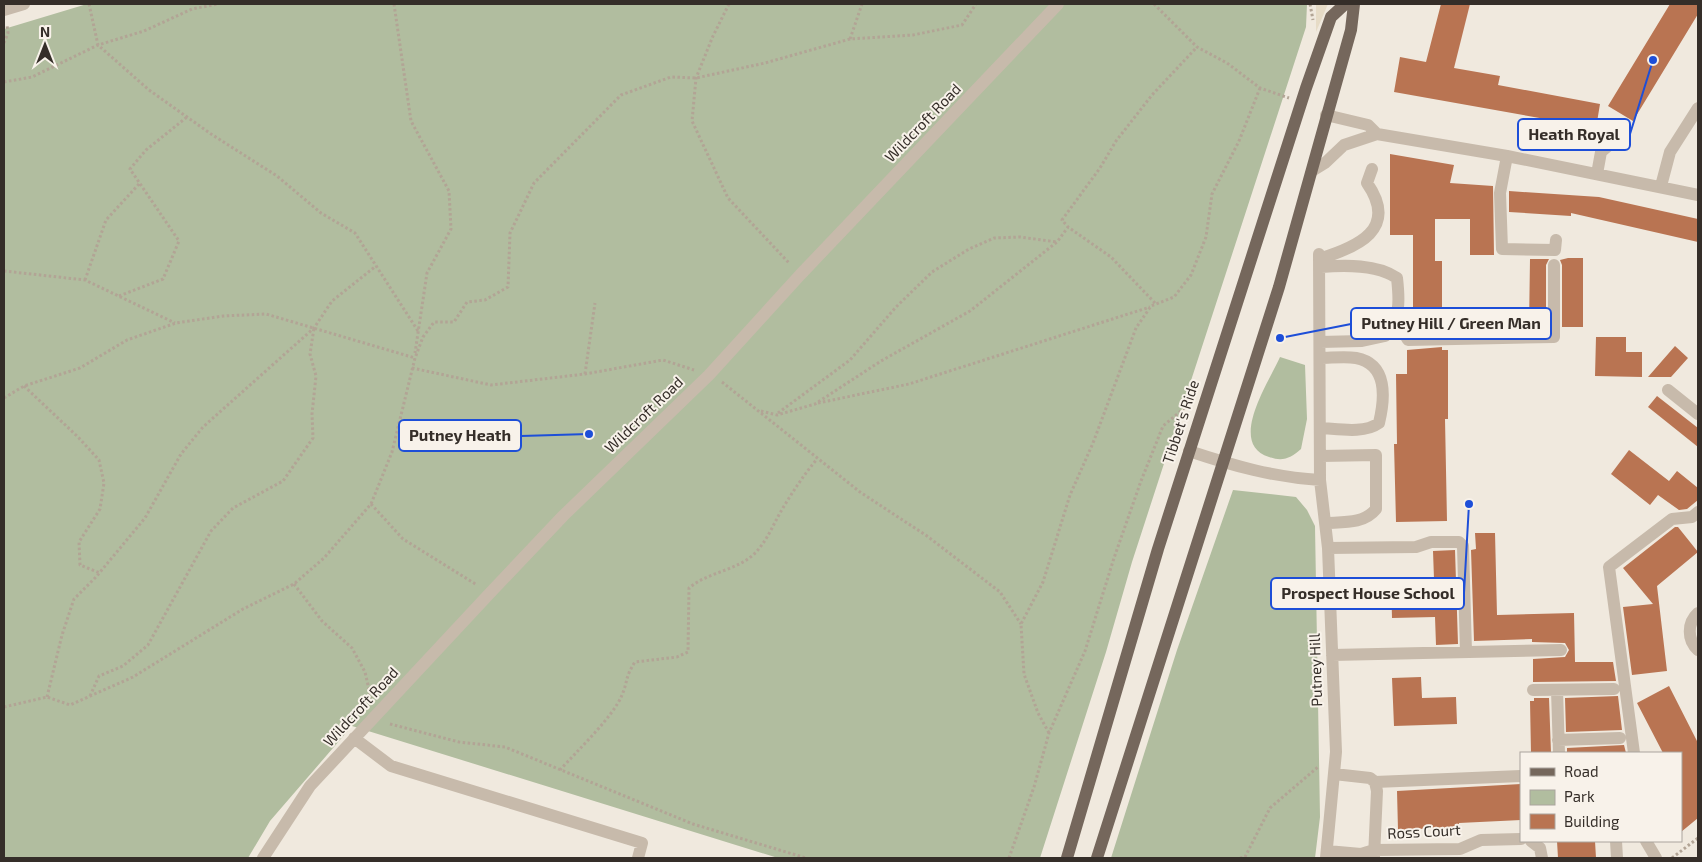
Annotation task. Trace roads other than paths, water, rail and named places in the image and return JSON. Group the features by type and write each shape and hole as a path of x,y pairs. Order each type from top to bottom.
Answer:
{"main road":[{"name":"Tibbet's Ride","path":"1067,858 1158,549 1322,40 1331,17 1345,4"},
{"path":"1097,858 1279,287 1351,30 1354,4"}],"street":[{"path":"4,10 24,4"},
{"name":"Wildcroft Road","path":"263,858 310,786 354,738 563,516 709,375 800,275 1058,4"},
{"path":"1661,186 1670,152 1698,108"},
{"path":"1326,115 1368,126 1378,134"},
{"path":"1312,171 1344,145 1378,134 1507,156 1698,195"},
{"path":"1597,174 1601,152 1621,135"},
{"path":"1507,156 1500,193 1502,248 1555,250 1556,240"},
{"path":"1320,260 1345,251 1364,240 1374,231 1379,218 1378,203 1367,183 1372,170"},
{"path":"1320,260 1338,266 1386,270 1397,278 1399,294 1396,320 1385,336 1362,341 1320,342"},
{"name":"Putney Hill","path":"1320,260 1320,480 1328,548 1336,752 1327,855"},
{"path":"1396,320 1408,340 1554,337 1554,265"},
{"path":"1320,358 1356,358 1377,369 1382,379 1380,423 1373,428 1358,430 1321,428"},
{"path":"1668,390 1698,414"},
{"path":"1189,450 1224,463 1284,478 1320,480"},
{"path":"1320,456 1376,455 1376,509 1371,515 1358,521 1326,523"},
{"path":"1634,752 1610,566 1672,519 1692,516 1698,512"},
{"path":"1328,548 1416,547 1431,542 1459,542 1463,546 1466,652"},
{"path":"1698,613 1690,624 1691,641 1698,650"},
{"path":"1332,656 1562,650"},
{"path":"1533,690 1614,689"},
{"path":"1558,690 1558,752"},
{"path":"354,738 391,766 642,844 638,858"},
{"path":"1558,740 1620,738"},
{"path":"1334,774 1370,778 1375,782 1377,791 1374,854"},
{"path":"1375,782 1520,776"},
{"name":"Ross Court","path":"1327,855 1462,854 1481,840 1520,838"},
{"path":"1532,842 1540,848 1542,858"},
{"path":"1616,842 1617,858"},
{"path":"1647,842 1656,858"}],"place":[{"name":"Heath Royal","path":"1653,60"},
{"name":"Putney Hill / Green Man","path":"1280,338"},
{"name":"Putney Heath","path":"589,434"},
{"name":"Prospect House School","path":"1469,504"}]}
